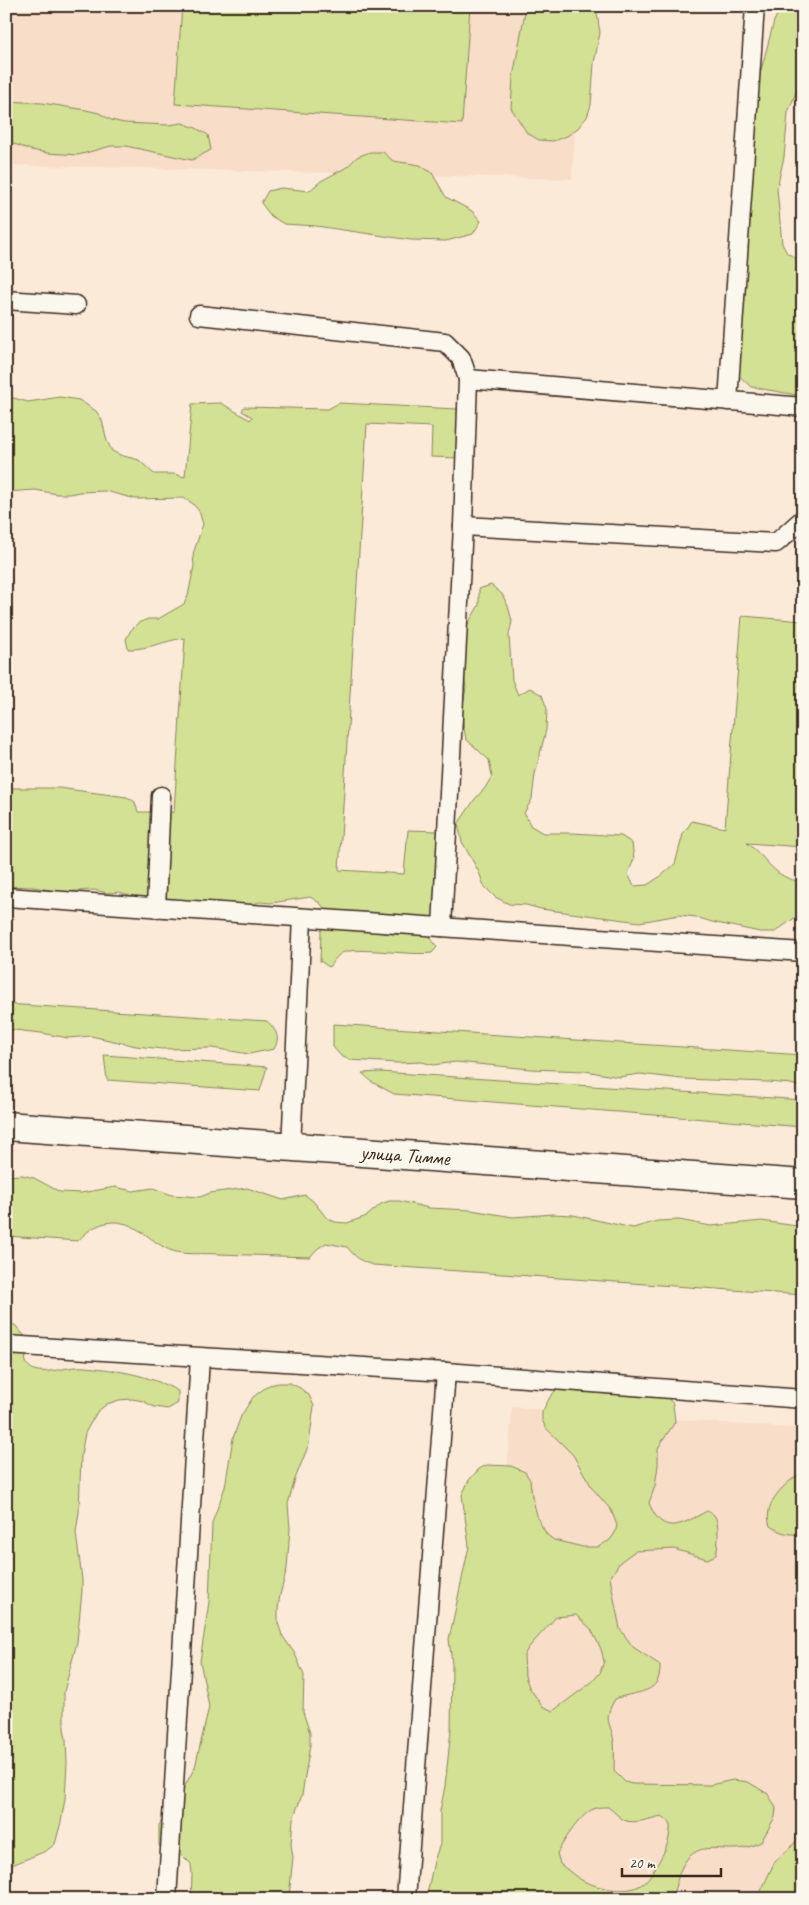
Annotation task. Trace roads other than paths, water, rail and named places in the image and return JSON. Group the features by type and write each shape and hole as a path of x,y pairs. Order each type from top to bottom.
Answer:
{"main road":[{"name":"улица Тимме","path":"6,1126 803,1184"}],"lane":[{"path":"728,401 755,6"},
{"path":"6,300 76,305"},
{"path":"199,316 445,342 461,358 468,379 463,526 442,927"},
{"path":"468,379 803,407"},
{"path":"463,526 776,543 803,519"},
{"path":"156,908 161,796"},
{"path":"6,897 803,952"},
{"path":"291,1147 302,918"},
{"path":"6,1345 446,1372 803,1399"},
{"path":"167,1899 200,1358"},
{"path":"406,1899 446,1372"}]}
